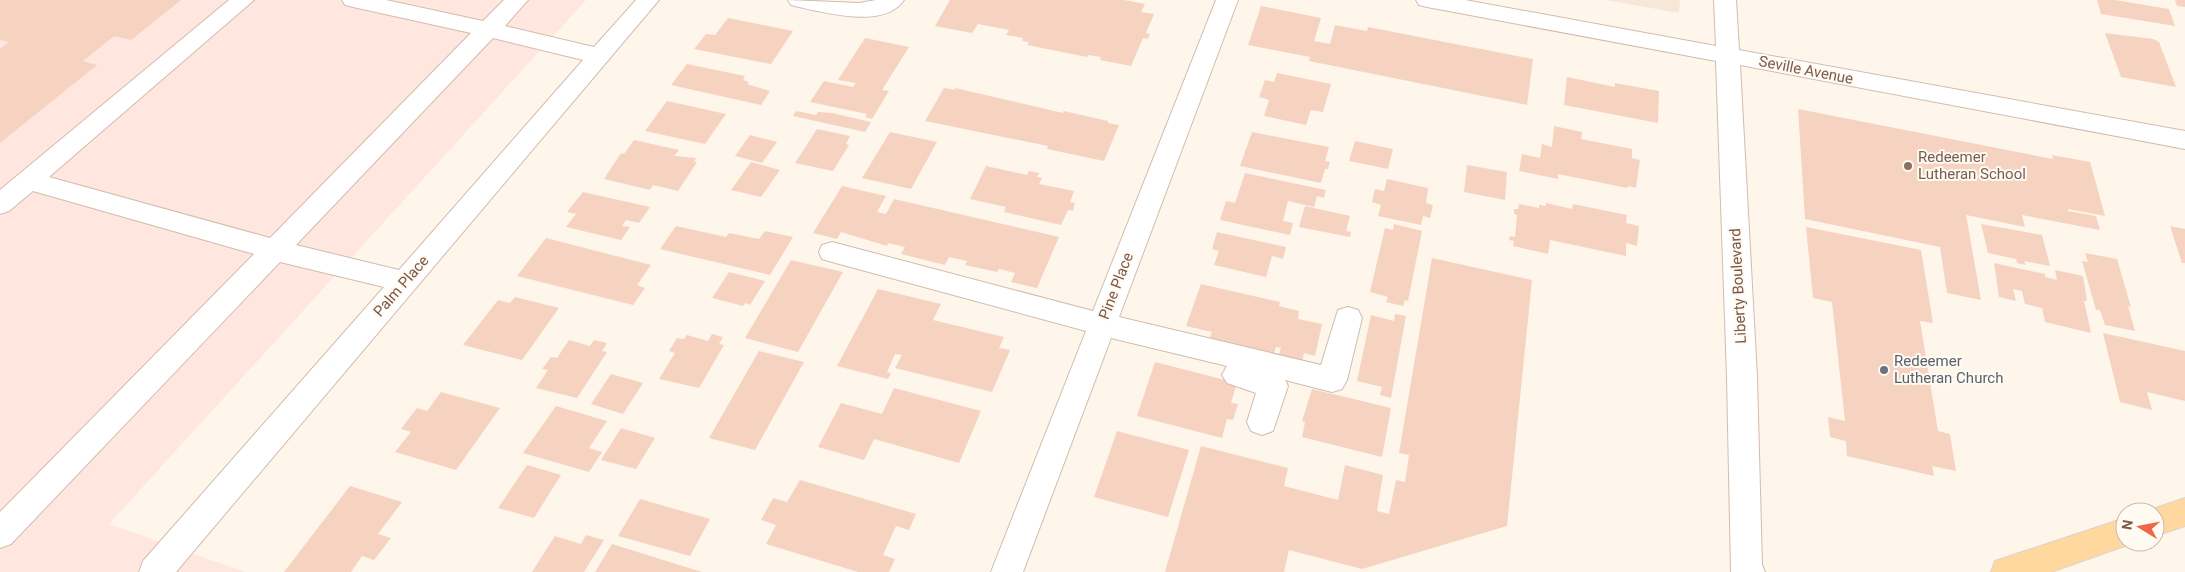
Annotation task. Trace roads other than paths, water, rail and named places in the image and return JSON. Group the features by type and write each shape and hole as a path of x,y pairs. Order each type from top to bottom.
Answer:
{"main road":[{"path":"2165,519 2185,512"},
{"path":"2007,572 2115,535"}],"street":[{"path":"0,204 243,0"},
{"path":"353,0 488,29 599,56"},
{"path":"0,534 516,0"},
{"name":"Palm Place","path":"155,572 648,0"},
{"path":"799,0 843,9 860,10 874,9 893,0"},
{"name":"Pine Place","path":"1007,572 1227,0"},
{"name":"Seville Avenue","path":"1427,0 2185,140"},
{"name":"Liberty Boulevard","path":"1725,0 1742,377 1746,568 1749,572"},
{"path":"28,180 275,250 405,282"},
{"path":"832,252 1273,386 1262,422"},
{"path":"1098,333 1332,380 1348,318"}],"place":[{"name":"Redeemer Lutheran School","path":"1908,166"},
{"name":"Redeemer Lutheran Church","path":"1884,370"}]}
